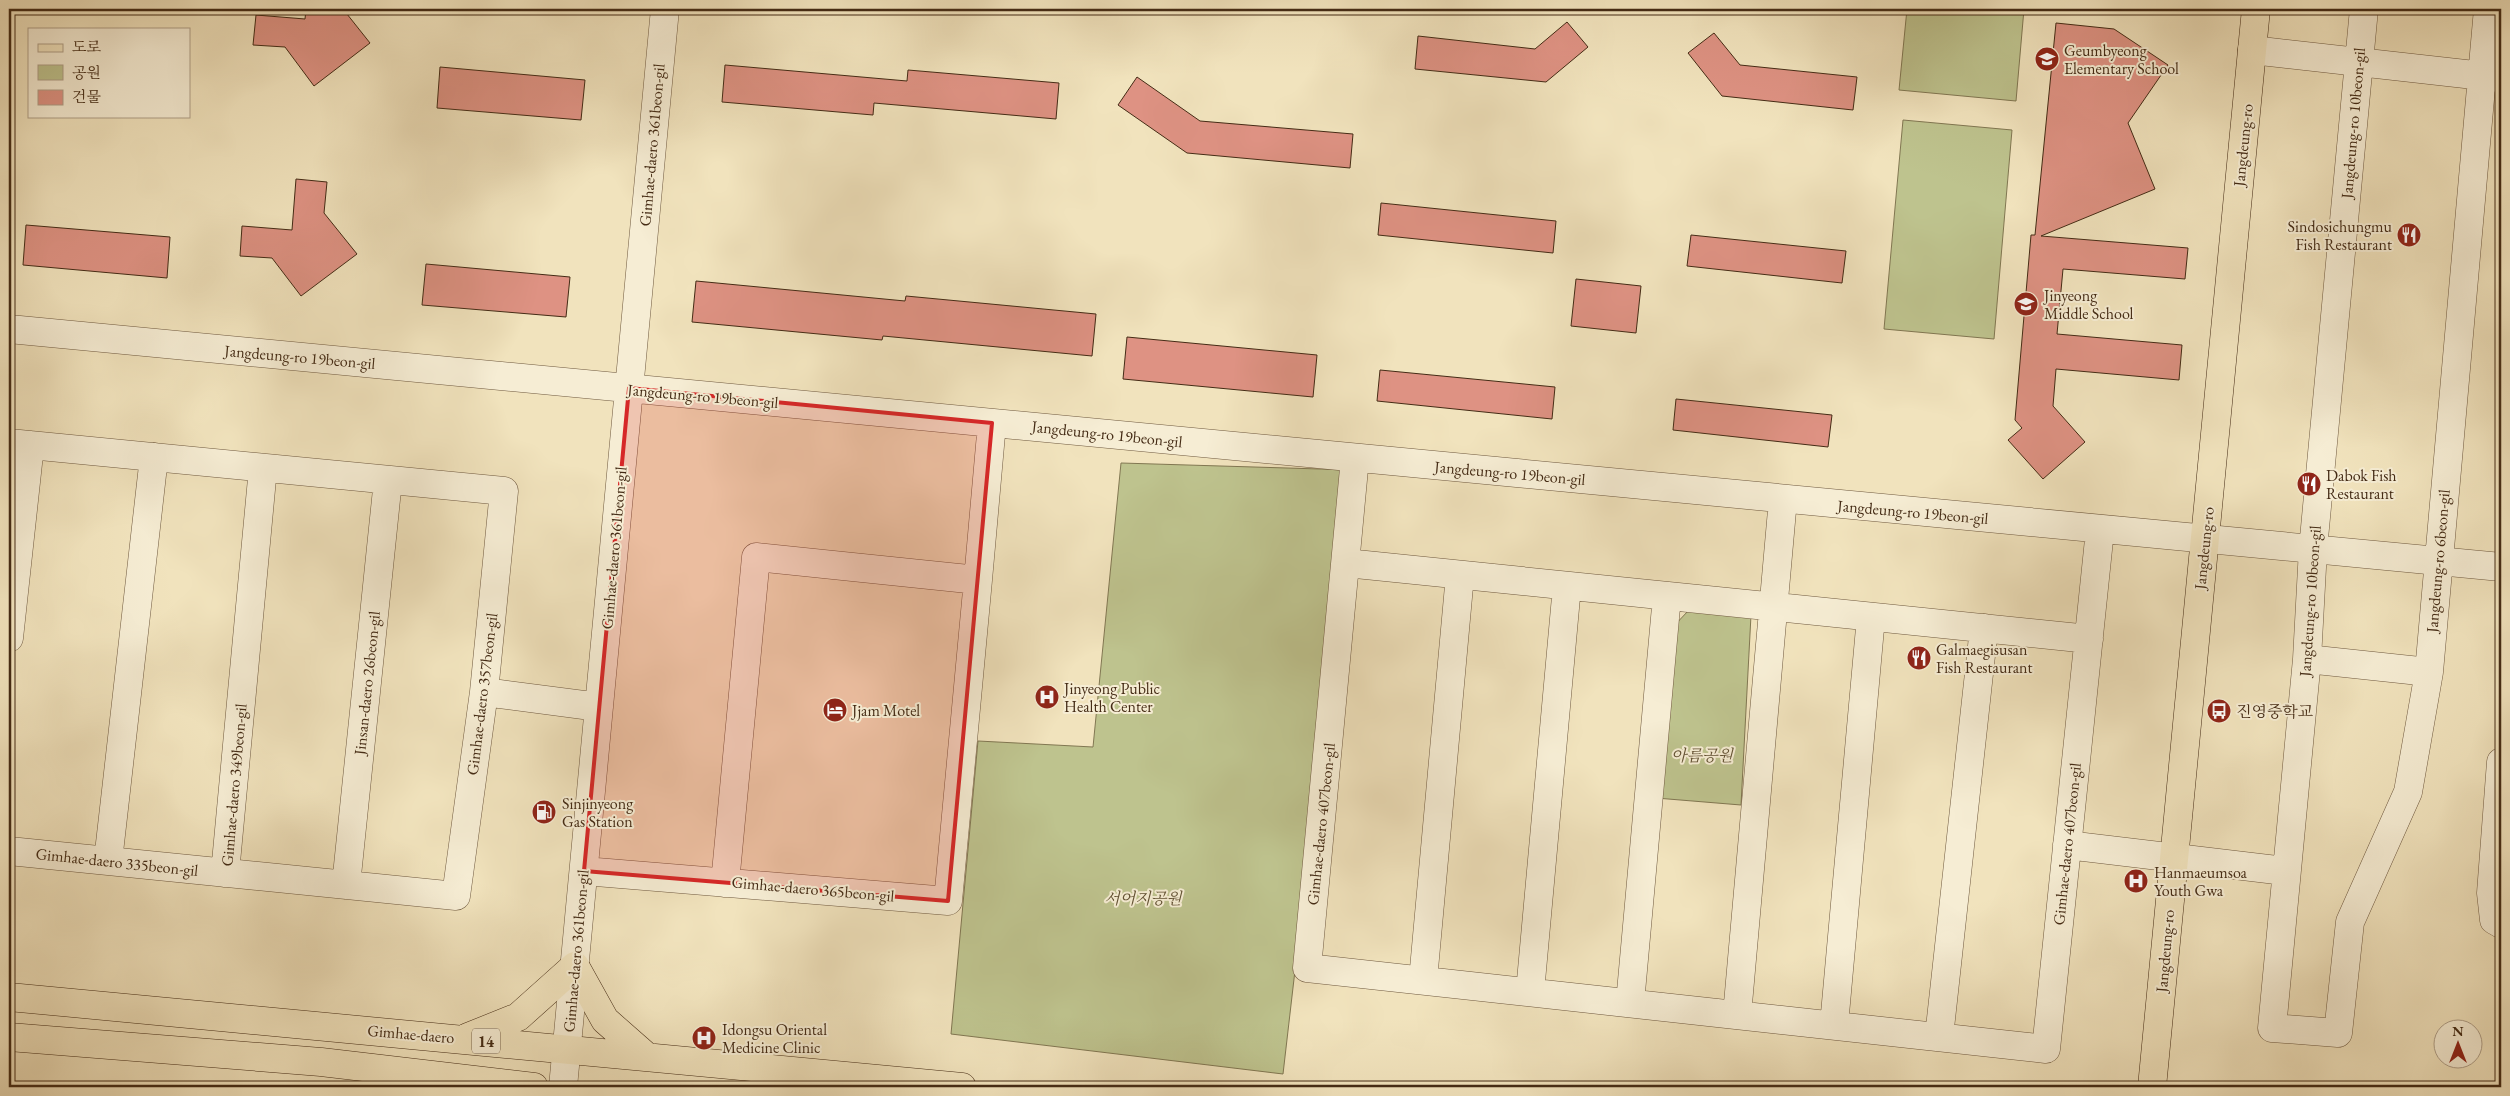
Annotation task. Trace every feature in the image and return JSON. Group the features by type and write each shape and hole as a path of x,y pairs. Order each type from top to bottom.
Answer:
{"main road":[{"name":"Jangdeung-ro","path":"2152,1087 2256,9"},
{"path":"463,1039 518,1017 575,966 605,1020 647,1057"},
{"name":"Gimhae-daero","path":"9,997 962,1087"},
{"path":"9,1037 321,1062 453,1082 534,1087"}],"street":[{"name":"Gimhae-daero 361beon-gil","path":"563,1087 665,9"},
{"name":"Jangdeung-ro 10beon-gil","path":"2272,1028 2285,871 2307,659 2313,549 2364,9"},
{"name":"Jangdeung-ro 6beon-gil","path":"2272,1028 2338,1033 2350,922 2408,792 2429,672 2438,560 2492,77 2488,9"},
{"path":"2252,50 2492,77"},
{"name":"Jangdeung-ro 19beon-gil","path":"9,329 2204,540 2501,566"},
{"name":"Gimhae-daero 365beon-gil","path":"978,580 756,557 725,882 948,901 978,580 992,423"},
{"path":"9,638 20,444 388,480"},
{"path":"108,861 154,457"},
{"name":"Gimhae-daero 407beon-gil","path":"1355,458 1306,968 2046,1049 2100,530"},
{"name":"Gimhae-daero 349beon-gil","path":"263,468 225,873 456,896"},
{"name":"Gimhae-daero 357beon-gil","path":"388,480 504,491 484,692 456,896"},
{"name":"Jinsan-daero 26beon-gil","path":"346,885 388,480"},
{"path":"1737,1015 1783,499"},
{"path":"1346,563 2090,639"},
{"path":"1423,980 1460,574"},
{"path":"1530,992 1567,586"},
{"path":"1630,1003 1667,596"},
{"path":"1834,1026 1872,617"},
{"path":"1939,1037 1984,628"},
{"path":"2307,659 2429,672"},
{"path":"484,692 599,707"},
{"path":"2498,922 2491,893 2501,762"},
{"path":"2067,845 2173,856 2285,871"},
{"name":"Gimhae-daero 335beon-gil","path":"9,851 225,873"},
{"path":"584,871 725,882"}],"highlighted area":[{"path":"629,388 992,423 948,901 584,871"}],"green space":[{"path":"1907,9 2024,9 2016,101 1899,90"},
{"path":"1903,120 2012,130 1994,339 1884,329"},
{"name":"서어지공원","path":"1121,463 1353,470 1283,1074 951,1034 978,741 1093,747"},
{"name":"아름공원","path":"1689,610 1751,615 1741,805 1656,798 1671,629"}],"building":[{"path":"306,9 343,9 370,43 314,86 285,47 253,45 256,15 305,19"},
{"path":"1567,22 1588,47 1546,82 1415,69 1418,36 1535,49"},
{"path":"2056,23 2114,29 2168,65 2128,123 2155,189 2041,236 2188,248 2185,279 2063,269 2057,334 2182,345 2179,380 2056,369 2053,406 2085,442 2043,479 2008,440 2022,428 2015,420 2031,235 2035,235"},
{"path":"1714,33 1740,65 1857,77 1853,110 1722,96 1688,53"},
{"path":"725,65 907,81 908,70 1059,83 1056,119 874,103 873,115 722,102"},
{"path":"440,67 585,80 581,120 437,108"},
{"path":"1137,77 1200,121 1353,134 1350,168 1187,153 1118,105"},
{"path":"296,179 327,182 324,213 357,254 301,296 272,258 240,256 242,226 292,230"},
{"path":"1381,203 1556,221 1553,253 1378,235"},
{"path":"26,225 170,237 167,278 23,265"},
{"path":"1691,235 1846,251 1842,283 1687,266"},
{"path":"426,264 570,277 566,317 422,305"},
{"path":"1576,279 1641,286 1636,333 1571,326"},
{"path":"696,281 905,301 906,296 1096,314 1092,356 883,336 882,340 692,322"},
{"path":"1127,337 1317,355 1313,397 1123,379"},
{"path":"1380,370 1555,387 1552,419 1377,401"},
{"path":"1676,399 1832,415 1828,447 1673,430"}],"place":[{"name":"Geumbyeong Elementary School","path":"2047,59"},
{"name":"Sindosichungmu Fish Restaurant","path":"2409,235"},
{"name":"Jinyeong Middle School","path":"2026,304"},
{"name":"Dabok Fish Restaurant","path":"2309,484"},
{"name":"Galmaegisusan Fish Restaurant","path":"1919,658"},
{"name":"Jinyeong Public Health Center","path":"1047,697"},
{"name":"Jjam Motel","path":"835,710"},
{"name":"진영중학교","path":"2219,711"},
{"name":"Sinjinyeong Gas Station","path":"544,812"},
{"name":"Hanmaeumsoa Youth Gwa","path":"2136,881"},
{"name":"Idongsu Oriental Medicine Clinic","path":"704,1038"}]}
